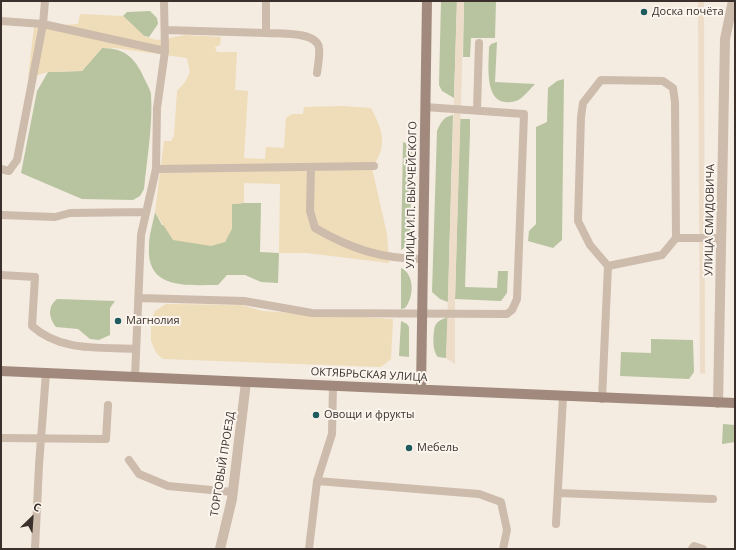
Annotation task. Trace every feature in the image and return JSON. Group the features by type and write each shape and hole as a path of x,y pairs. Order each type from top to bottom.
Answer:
{"main road":[{"name":"УЛИЦА И.П. ВЫУЧЕЙСКОГО","path":"421,389 427,1"},
{"name":"ОКТЯБРЬСКАЯ УЛИЦА","path":"1,371 421,389 602,399 735,403"}],"street":[{"name":"УЛИЦА СМИДОВИЧА","path":"718,403 725,38 733,1"},
{"name":"ТОРГОВЫЙ ПРОЕЗД","path":"220,549 233,492 246,382"}],"lane":[{"path":"1,169 9,171 17,160 43,24 45,1"},
{"path":"135,377 141,236 156,169 157,108 165,51 164,1"},
{"path":"266,1 266,33"},
{"path":"1,21 43,24 165,51"},
{"path":"165,30 266,33 308,36 316,41 319,47 317,73"},
{"path":"477,110 479,43"},
{"path":"602,399 608,266 590,245 578,221 581,117 583,103 601,80 663,81 673,88 675,102 676,238 662,255 608,266"},
{"path":"139,298 244,301 312,313 507,314 512,310 517,299 524,114 425,107"},
{"path":"156,169 374,166"},
{"path":"311,167 310,211 316,228 336,241 386,257 423,259"},
{"path":"1,215 55,217 70,213 146,212"},
{"path":"676,238 721,238"},
{"path":"1,275 35,277 32,326 40,334 56,342 70,346 136,349"},
{"path":"35,549 46,373"},
{"path":"309,549 317,481 332,434 332,385"},
{"path":"556,524 563,397"},
{"path":"1,438 106,439 108,405"},
{"path":"129,460 140,474 168,486 233,492"},
{"path":"317,481 479,494 501,502 507,530 503,549"},
{"path":"558,493 712,499"},
{"path":"692,549 694,546 703,549"}],"green space":[{"path":"441,1 457,1 454,98 442,91 439,85"},
{"path":"464,1 496,1 495,38 471,38 470,57 463,57"},
{"path":"150,11 157,18 158,24 149,37 144,36 123,16 127,12"},
{"path":"497,42 495,82 535,84 522,98 515,101 505,102 498,100 491,88 489,79 489,47 491,44"},
{"path":"102,48 118,50 129,56 138,66 151,94 150,130 144,189 140,196 133,200 82,199 21,173 37,91 48,72 82,71"},
{"path":"564,79 562,240 553,248 528,241 529,231 536,224 536,127 547,122 548,88 557,81"},
{"path":"453,115 448,302 440,299 432,292 437,131 443,120"},
{"path":"460,119 470,119 465,287 497,288 498,271 508,271 507,293 501,301 455,299"},
{"path":"403,142 412,146 410,240 407,246 401,250"},
{"path":"261,203 260,252 279,253 278,283 261,282 245,275 227,275 218,285 181,284 170,282 161,278 154,271 150,260 149,246 150,233 155,212 162,225 232,228 232,204"},
{"path":"401,268 409,275 412,286 408,304 405,308 401,309"},
{"path":"57,299 115,301 110,308 110,335 99,340 90,339 78,329 56,327 52,320 50,309"},
{"path":"448,317 446,358 438,357 435,351 433,338 435,326 439,321"},
{"path":"401,321 409,327 409,357 399,356"},
{"path":"651,339 693,340 694,372 689,379 620,376 621,352 651,353"},
{"path":"723,424 735,425 735,442 722,444"}],"sand":[{"path":"80,14 123,16 144,36 157,40 186,35 221,37 220,45 215,47 217,52 237,52 235,90 248,91 244,158 265,159 266,147 284,148 286,118 292,114 303,114 304,107 344,106 371,108 381,131 382,138 380,152 372,168 387,234 389,263 307,253 279,253 280,184 244,183 244,203 232,204 232,229 225,242 211,246 173,240 155,212 164,141 171,141 174,136 177,91 185,82 190,72 187,58 115,48 102,48 82,71 48,72 28,78 34,27 78,24"},
{"path":"166,304 242,305 262,311 393,319 391,359 381,367 163,359 157,354 151,341 151,320 155,311"}],"shaded area":[{"path":"457,1 464,1 455,299 455,364 446,358"},
{"path":"698,1 704,1 705,374 700,373"}],"place":[{"name":"Доска почёта","path":"644,12"},
{"name":"Магнолия","path":"118,321"},
{"name":"Овощи и фрукты","path":"316,415"},
{"name":"Мебель","path":"409,448"}]}
